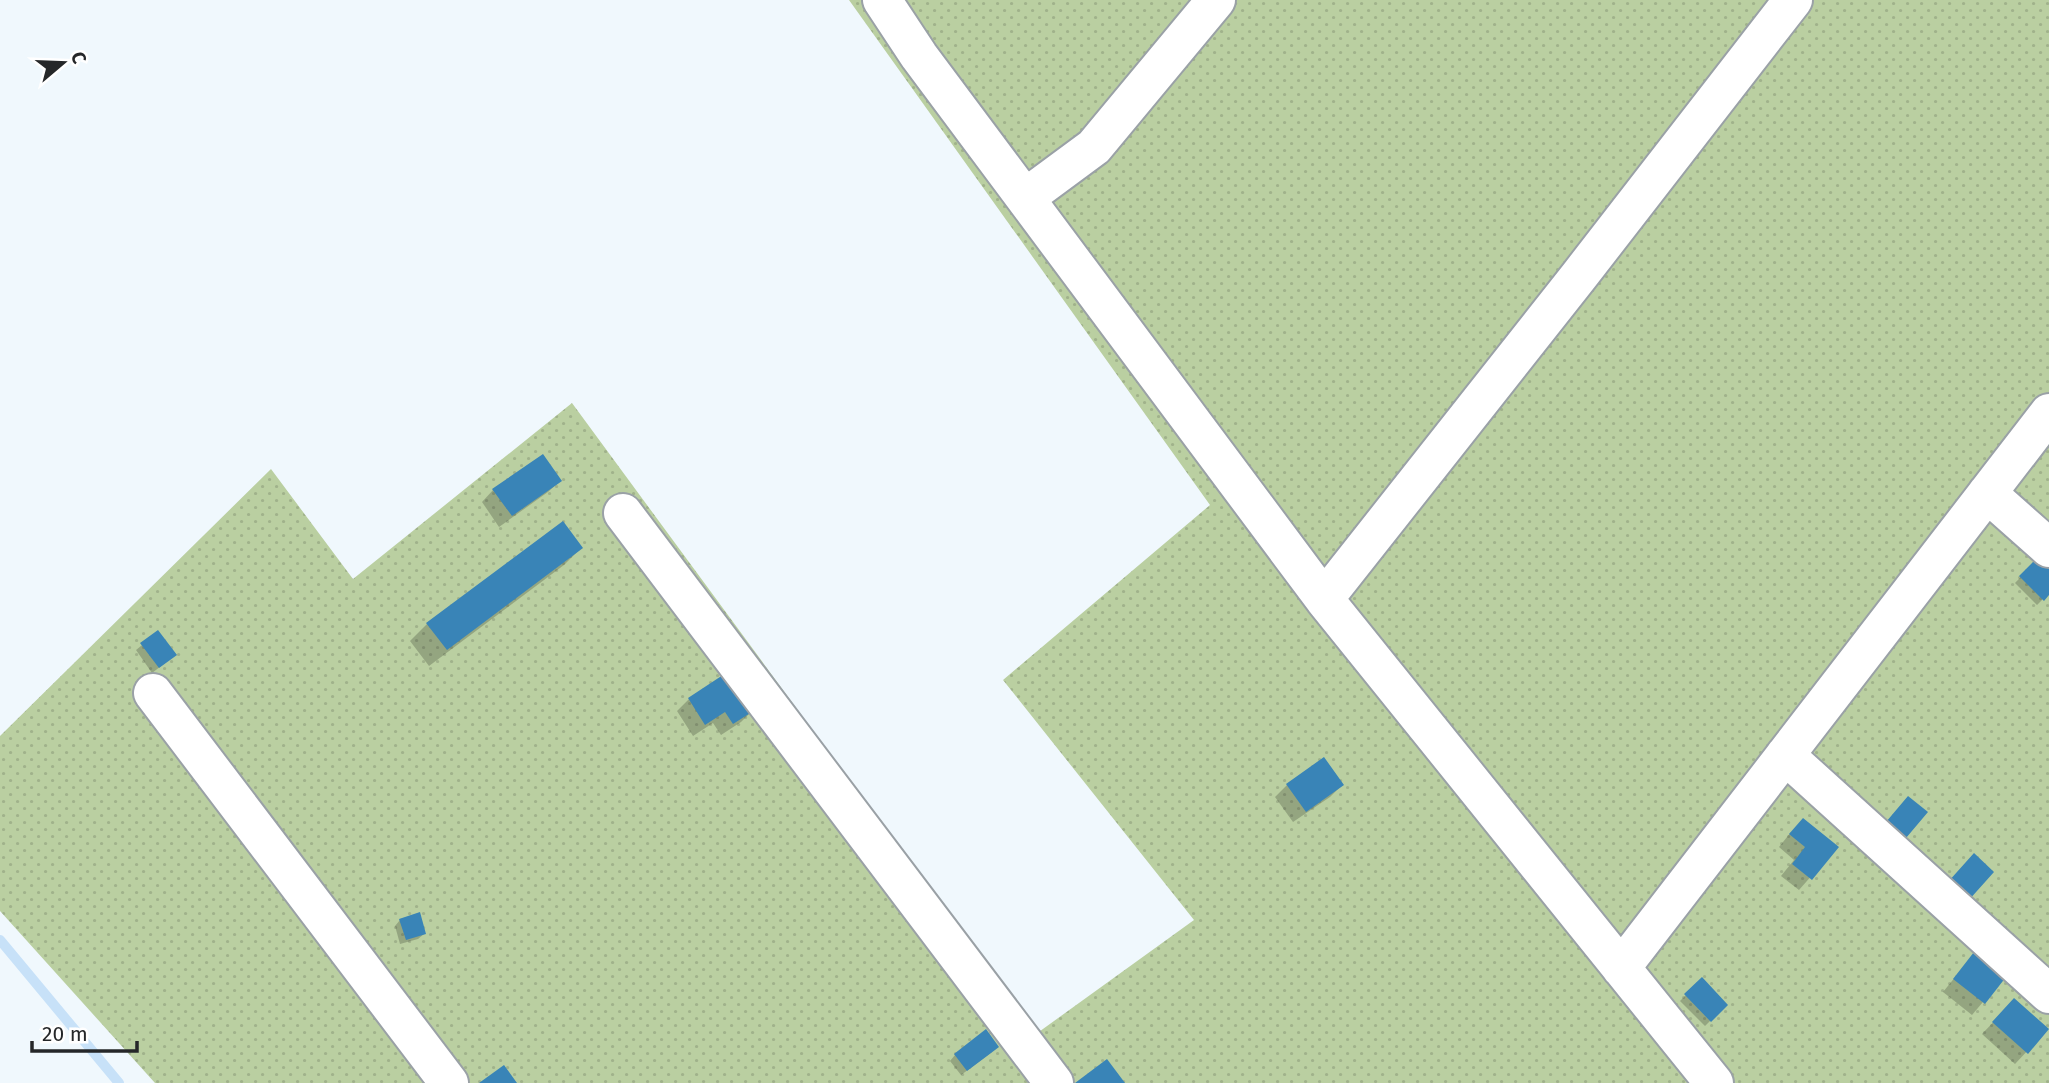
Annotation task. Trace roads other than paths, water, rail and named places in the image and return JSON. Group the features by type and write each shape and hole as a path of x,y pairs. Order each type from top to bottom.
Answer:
{"street":[{"path":"882,0 919,56 1324,599 1713,1083"},
{"path":"1025,198 1094,147 1216,0"},
{"path":"1324,599 1793,0"},
{"path":"1621,968 2049,413"},
{"path":"1987,493 2049,548"},
{"path":"623,513 1054,1083"},
{"path":"153,693 449,1083"},
{"path":"1785,755 2049,994"}],"waterway":[{"path":"0,940 119,1083"}]}
